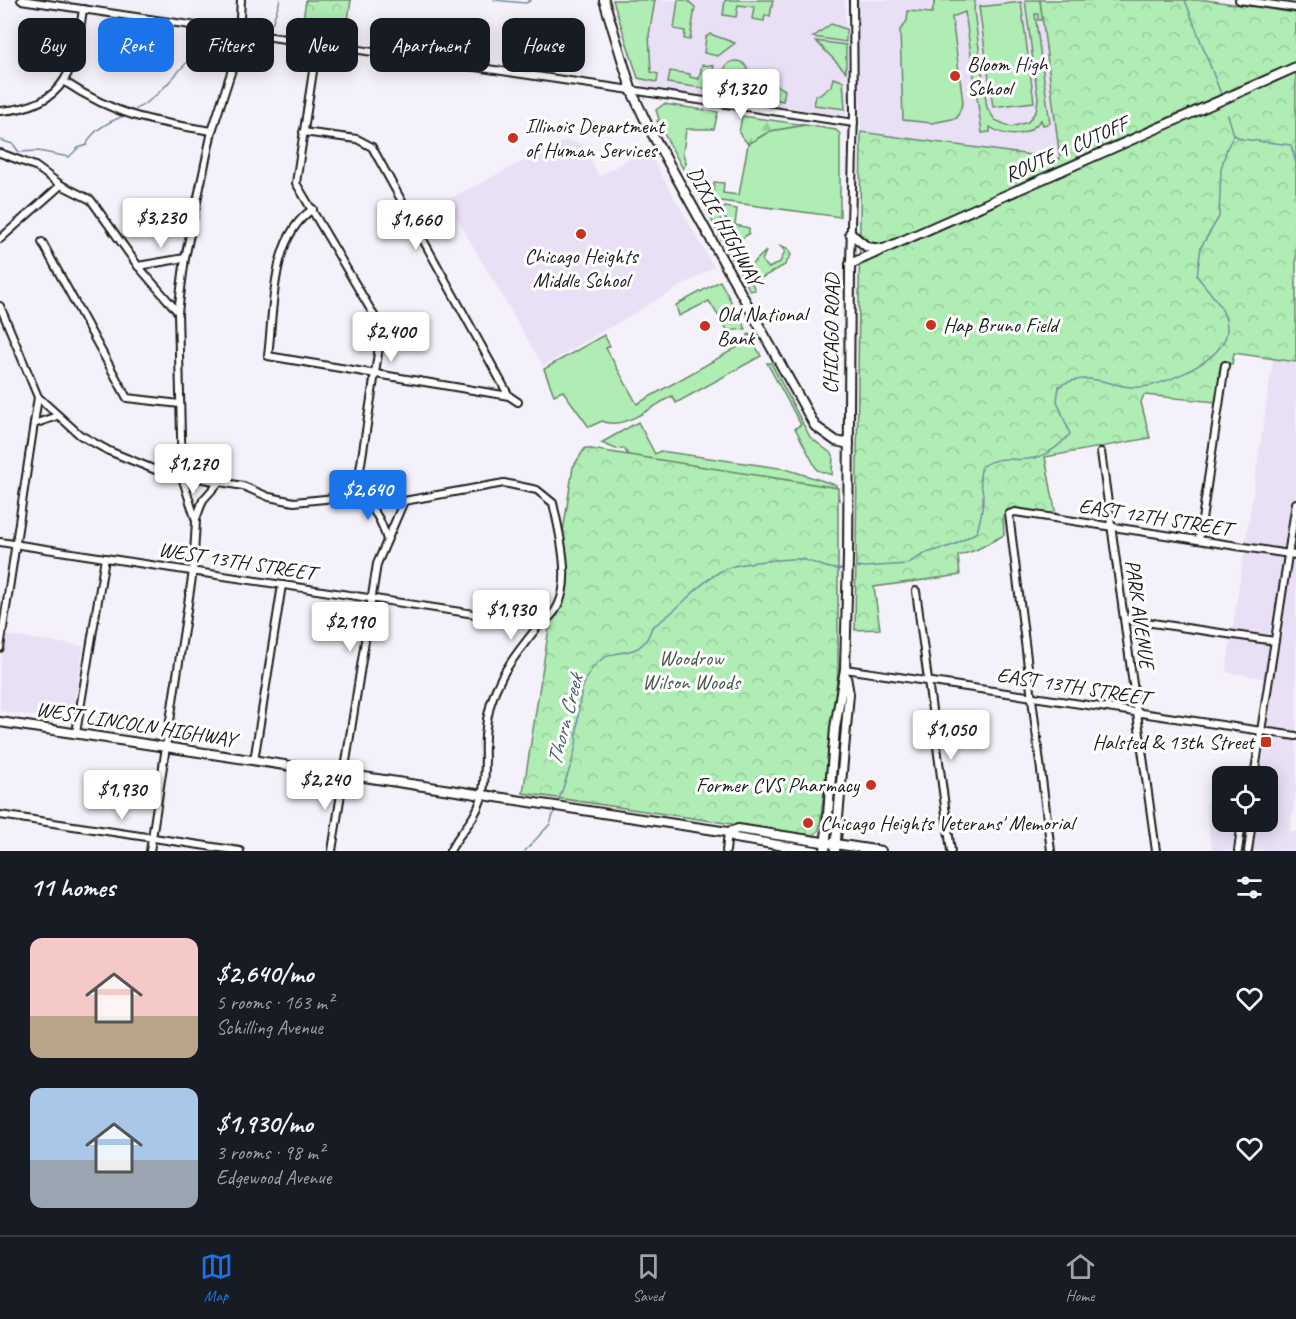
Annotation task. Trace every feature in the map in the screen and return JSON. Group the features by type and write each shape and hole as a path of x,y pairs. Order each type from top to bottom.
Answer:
{"main road":[{"name":"DIXIE HIGHWAY","path":"604,0 632,92 649,128 815,426 837,441 849,444"},
{"name":"ROUTE 1 CUTOFF","path":"850,264 1296,67"},
{"path":"850,233 867,247 882,250"},
{"name":"CHICAGO ROAD","path":"825,847 835,728 845,669 848,590 850,264"},
{"name":"CHICAGO ROAD","path":"835,847 849,694 845,669"},
{"name":"WEST LINCOLN HIGHWAY","path":"0,722 563,809 728,832 738,829 825,847 881,851"},
{"name":"WEST LINCOLN HIGHWAY","path":"728,832 735,838 816,851"}],"street":[{"path":"21,0 186,25"},
{"path":"241,0 241,18"},
{"name":"CHICAGO ROAD","path":"850,264 854,123 853,0"},
{"path":"1239,0 1296,8"},
{"path":"0,111 32,106 49,97 65,82 76,54 83,9"},
{"path":"358,51 854,123"},
{"path":"196,521 183,477 178,312 185,258 212,131 230,72"},
{"path":"313,72 296,183 380,326 356,496"},
{"path":"65,82 89,98 136,117 212,131"},
{"path":"303,132 357,139 372,147 509,396"},
{"path":"0,153 35,166 61,185 91,200 138,266 178,312"},
{"path":"0,239 61,185"},
{"path":"313,209 300,217 281,251 268,356 509,396 518,402"},
{"path":"42,243 127,398 180,404"},
{"path":"138,266 185,258"},
{"path":"0,306 38,397 80,435 109,451 158,471 243,486 270,497 294,502 356,496 404,501 504,483 537,490 553,503 565,567 560,600 547,620 540,624 505,668 495,687 485,733 482,796 474,819 450,851"},
{"path":"1199,540 1225,365"},
{"path":"0,648 38,397"},
{"path":"34,424 57,416"},
{"name":"PARK AVENUE","path":"1101,452 1156,851"},
{"path":"150,851 193,571 196,521 203,500 219,482"},
{"path":"356,496 371,506 378,515 387,540"},
{"path":"332,851 377,564 404,501"},
{"path":"1256,766 1296,503"},
{"name":"EAST 12TH STREET","path":"1030,696 1009,514 1015,512 1296,555"},
{"name":"WEST 13TH STREET","path":"0,542 540,624"},
{"path":"76,733 105,558"},
{"path":"254,761 282,585"},
{"path":"916,591 951,851"},
{"path":"1125,619 1275,641"},
{"name":"EAST 13TH STREET","path":"845,669 1296,736"},
{"path":"1030,696 1051,851"},
{"path":"0,815 240,851"},
{"path":"726,851 728,832"},
{"path":"1238,851 1241,832"},
{"path":"1248,851 1251,832"}],"shaded area":[{"path":"614,0 845,0 847,112 845,115 840,115 644,87 639,82"},
{"name":"Bloom High School","path":"858,0 1040,0 1060,159 861,132"},
{"name":"Chicago Heights Middle School","path":"566,140 582,144 599,176 647,149 714,267 543,366 446,200"},
{"path":"1273,359 1296,362 1296,792 1290,831 1296,832 1296,851 1212,851 1206,806 1209,786 1212,786 1212,832 1278,832 1278,766 1262,766 1274,680 1226,672"},
{"path":"5,635 83,646 72,722 0,711 0,668"}],"green space":[{"path":"306,0 351,0 348,18 303,18"},
{"path":"613,0 655,0 649,35 651,72 658,74 657,82 638,78"},
{"path":"678,0 687,0 695,7 690,40 684,39 685,31 674,29"},
{"path":"725,0 773,0 770,16 765,15 764,21 752,19 754,7 738,5 736,17 723,15"},
{"path":"935,0 975,0 974,11 987,108 995,120 1011,127 1028,122 1036,111 1038,99 1025,0 1040,0 1043,20 1038,20 1038,14 1035,14 1050,123 1043,125 1041,120 1030,130 1017,134 1010,135 990,127 990,132 982,133 965,12 952,17 963,102 957,118 932,123 903,120 900,30 907,21 908,11 932,13"},
{"path":"1040,0 1206,0 1296,13 1296,362 1234,353 1232,364 1221,364 1216,402 1144,395 1141,402 1150,438 1045,457 1056,515 1016,508 1003,516 1004,535 976,550 958,556 960,575 874,587 880,629 855,630 861,132 1060,159"},
{"path":"1021,2 1034,102 993,107 979,7"},
{"path":"831,24 846,29 846,42 813,37"},
{"path":"710,34 735,43 718,56 704,53 706,37"},
{"path":"816,41 846,45 846,72"},
{"path":"736,61 741,62 747,68 747,78 741,84 736,85 731,84 725,78 724,73 725,68 731,62"},
{"path":"702,65 714,66 709,89 668,83 670,71 690,74 690,77 699,79"},
{"path":"762,77 785,90 783,101 758,96 759,79"},
{"path":"833,78 843,81 845,109 814,105 816,95 820,95 831,86"},
{"path":"664,104 718,112 714,129 686,129 683,154 686,163 683,169 657,121 659,119 656,110"},
{"path":"742,116 805,125 770,131 748,144 739,133"},
{"path":"805,125 836,130 840,134 840,217 713,200 714,182 724,183 723,193 739,195 748,144 770,131"},
{"path":"704,205 715,209 739,253 738,259 732,260"},
{"path":"725,207 737,209 735,225 749,228 749,234 740,239 722,214"},
{"path":"779,245 787,248 791,255 785,265 752,283 755,290 750,291 737,266 742,264 745,271 751,271 752,264 766,251 762,261 769,268 780,262 785,251"},
{"path":"720,281 746,329 728,331 709,301 679,316 676,305"},
{"path":"749,334 761,356 676,403 672,396 638,416 619,423 602,421 589,427 563,391 554,395 544,369 604,335 610,346 606,348 637,404 738,347"},
{"path":"767,363 771,363 810,437 833,455 832,475 817,470 795,428 801,425"},
{"path":"638,422 655,454 660,451 786,469 836,485 839,500 628,455 624,448 616,449 601,443"},
{"name":"Woodrow Wilson Woods","path":"585,448 838,488 838,671 820,825 819,830 813,836 523,793 550,622 565,591 567,572 563,532 573,467"}],"waterway":[{"path":"274,18 280,0"},
{"path":"494,0 526,3 531,0"},
{"path":"1185,0 1221,94"},
{"path":"136,109 157,94 186,64"},
{"path":"1228,115 1234,135 1242,139 1291,145 1296,163"},
{"path":"0,140 13,144 19,152 38,151 69,157 78,148 87,145 92,136 101,128 121,117"},
{"name":"Thorn Creek","path":"851,568 907,564 926,553 954,545 977,532 983,504 980,478 982,466 1003,459 1039,457 1054,449 1070,434 1057,401 1059,386 1083,379 1094,379 1125,386 1148,386 1185,373 1209,358 1219,348 1225,338 1226,320 1216,300 1197,276 1201,247 1219,217 1221,169 1227,148 1234,135"},
{"name":"Thorn Creek","path":"558,802 575,752 581,692 595,665 611,655 641,645 652,627 706,581 725,569 783,559 804,560 830,568 844,569"},
{"name":"Thorn Creek","path":"525,851 550,824 555,809"}],"place":[{"name":"Bloom High School","path":"955,76"},
{"name":"Illinois Department of Human Services","path":"513,138"},
{"name":"Chicago Heights Middle School","path":"581,234"},
{"name":"Hap Bruno Field","path":"931,325"},
{"name":"Old National Bank","path":"705,326"},
{"name":"Halsted & 13th Street","path":"1266,742"},
{"name":"Former CVS Pharmacy","path":"871,785"},
{"name":"Chicago Heights Veterans' Memorial","path":"808,823"}]}
